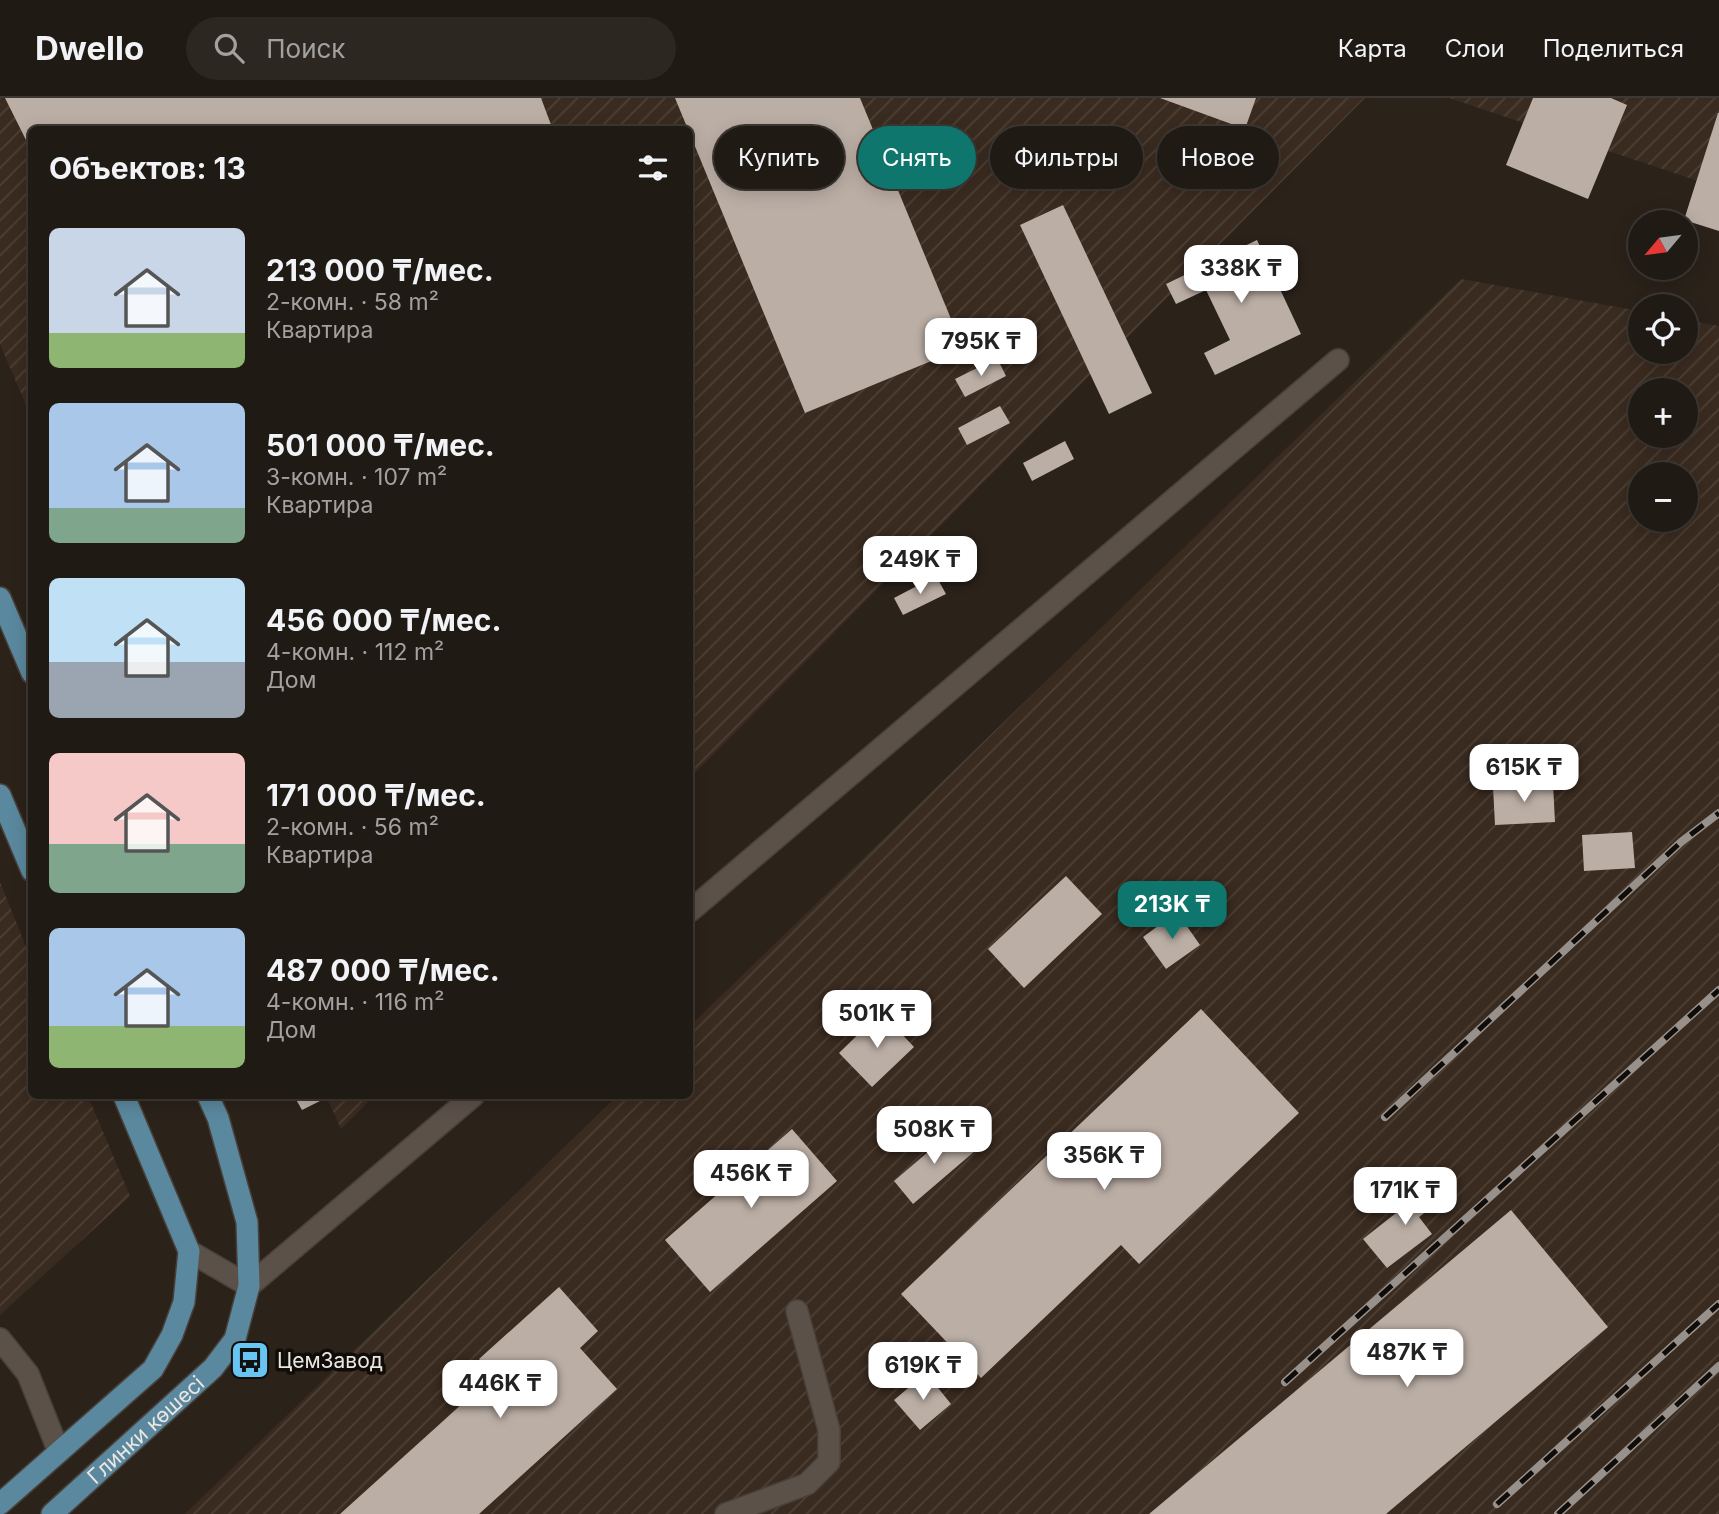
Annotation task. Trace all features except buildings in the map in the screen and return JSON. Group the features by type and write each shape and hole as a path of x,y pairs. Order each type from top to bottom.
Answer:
{"main road":[{"path":"0,598 28,664"},
{"path":"0,795 28,862"},
{"name":"Глинки көшесі","path":"0,1504 153,1369 172,1335 184,1302 189,1251 125,1099"},
{"name":"Глинки көшесі","path":"52,1514 213,1368 235,1339 249,1286 247,1222 218,1118 209,1099"}],"lane":[{"path":"693,908 1338,360"},
{"path":"189,1251 249,1286 469,1099"},
{"path":"726,1514 807,1484 829,1462 829,1430 797,1311"},
{"path":"0,1339 27,1374 59,1452"}],"shaded area":[{"path":"0,98 1365,98 1279,185 1279,126 1157,126 1157,189 1275,189 693,775 693,126 28,126 28,410 0,344"},
{"path":"1449,98 1719,98 1719,188"},
{"path":"1461,279 1628,309 1628,364 1698,364 1698,322 1719,326 1719,1514 185,1514 614,1099 693,1099 693,1023"},
{"path":"0,882 28,952 28,1099 89,1099 130,1196 0,1315"},
{"path":"327,1099 371,1099 341,1129"}],"railway":[{"path":"1385,1117 1681,842 1719,813"},
{"path":"1285,1382 1719,990"},
{"path":"1497,1504 1719,1304"},
{"path":"1558,1514 1719,1366"}],"place":[{"name":"ЦемЗавод","path":"250,1360"}]}
